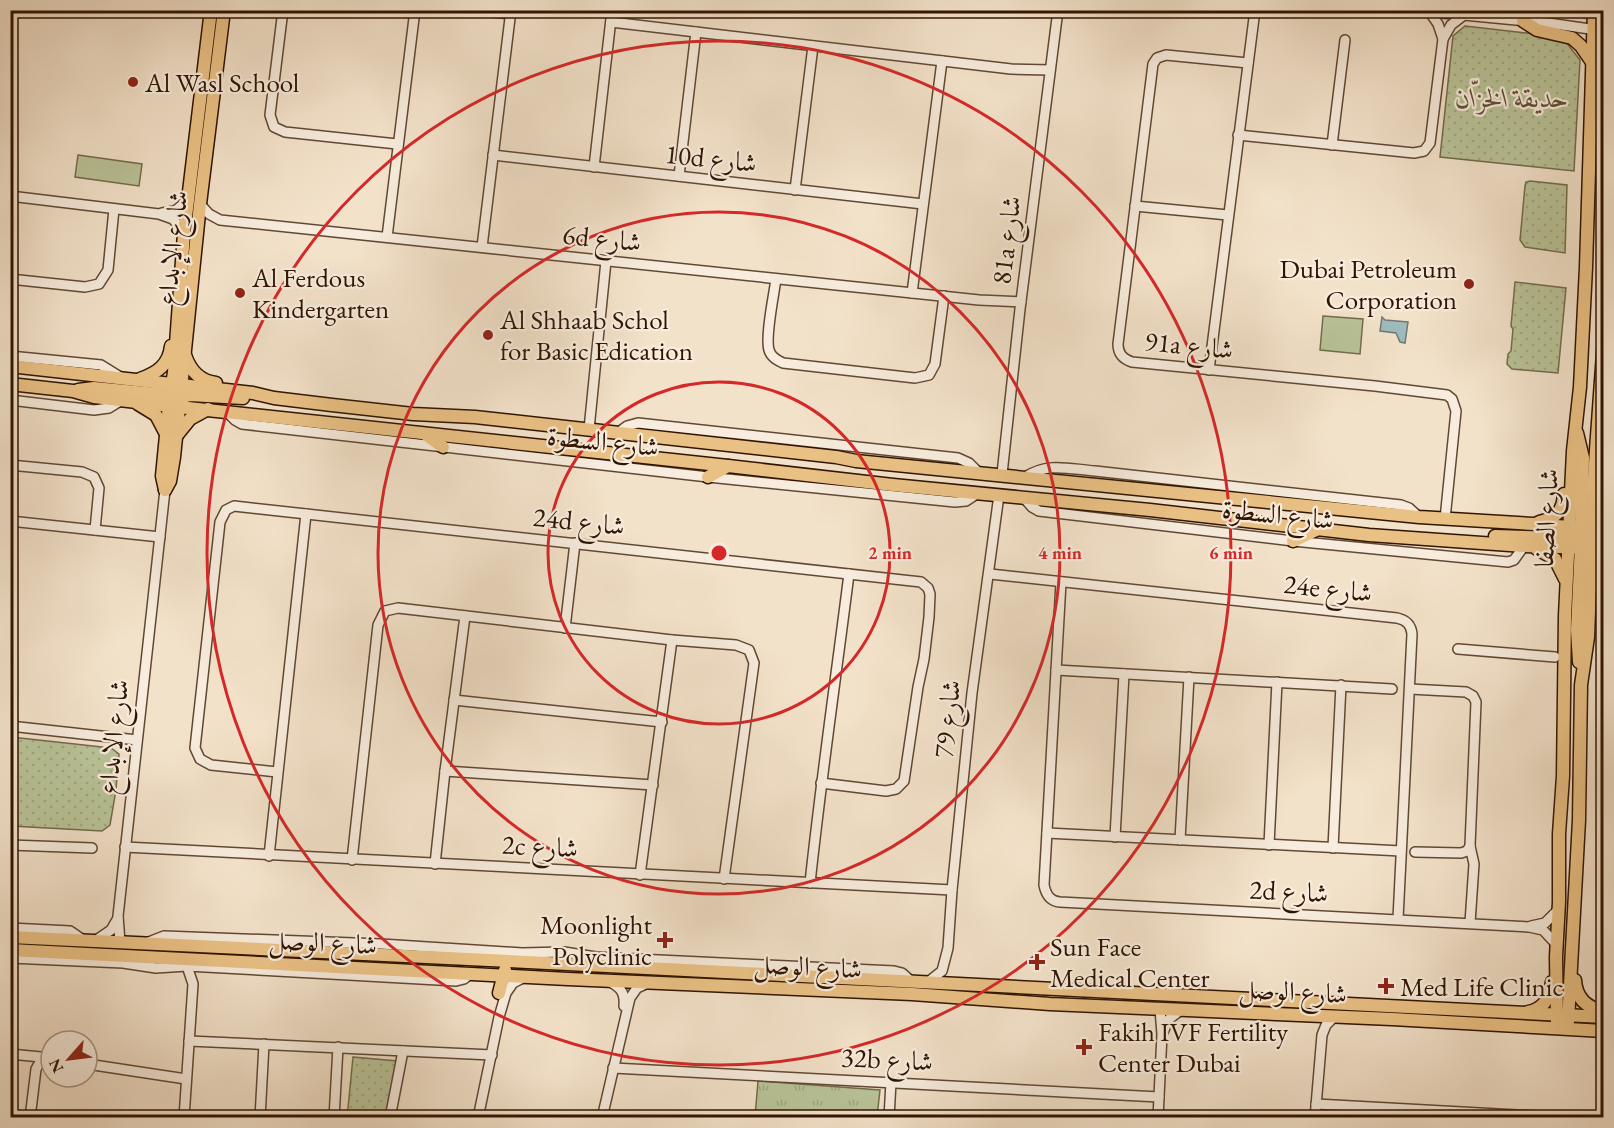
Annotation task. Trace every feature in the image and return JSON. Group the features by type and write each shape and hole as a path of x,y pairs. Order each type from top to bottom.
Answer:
{"main road":[{"name":"شارع الإبداع","path":"165,490 162,476 171,436 175,395 184,232 194,203 224,10"},
{"name":"شارع الإبداع","path":"175,395 184,354 198,227 194,203 196,136 209,13"},
{"name":"شارع الصفا","path":"1561,1022 1570,953 1579,820 1581,685 1588,637 1579,537 1576,429 1586,267 1592,62 1599,35 1594,13"},
{"path":"1523,21 1537,30 1564,35 1575,40 1592,62"},
{"path":"196,136 197,168 192,215 198,227"},
{"path":"138,380 153,374 164,364 170,351 173,325 178,316"},
{"name":"شارع الصفا","path":"1561,1022 1556,951 1567,583 1594,478 1604,339"},
{"path":"184,354 190,368 203,379 255,388 274,398"},
{"name":"شارع السطوة","path":"10,366 138,380 208,409 812,476 1150,510 1316,530 1524,546 1579,537"},
{"name":"شارع السطوة","path":"10,384 126,400 175,395 253,393 274,398 413,414 475,417 619,432 825,455 856,461 1419,517 1533,524 1579,537"},
{"path":"73,391 94,388 175,395"},
{"path":"126,400 150,410 171,436 190,419 208,409"},
{"path":"551,447 563,442 585,444 590,439 590,429"},
{"path":"1533,524 1552,519 1561,512 1566,453 1576,429"},
{"path":"422,432 443,447"},
{"path":"812,476 809,465 814,460 856,461"},
{"path":"708,477 728,466"},
{"path":"1594,478 1604,506"},
{"path":"1150,510 1161,506 1180,507 1185,500 1184,493"},
{"path":"1293,541 1316,530"},
{"path":"1472,542 1494,536 1579,537 1577,630 1581,685"},
{"path":"1524,546 1535,548 1551,556 1560,567 1567,583"},
{"path":"1588,637 1595,615 1599,574 1604,561"},
{"name":"شارع الوصل","path":"10,937 85,944 156,959 801,990 912,988 928,982 1392,1005 1521,1013 1604,1031"},
{"path":"85,944 88,949 109,949 120,942"},
{"name":"شارع الوصل","path":"10,950 120,942 146,943 619,967 912,988 1050,1004 1447,1022 1561,1022 1604,1017"},
{"path":"1521,1013 1539,1008 1547,1000 1551,989 1556,951"},
{"path":"1570,953 1575,961 1575,987 1579,997 1588,1006 1604,1011"},
{"path":"499,993 505,970 510,967 594,971 619,967"},
{"path":"912,988 922,991 947,991 951,988 951,984"},
{"path":"1160,1008 1161,1004 1166,1001 1257,1004 1287,1001"}],"street":[{"path":"283,10 270,115 274,127 285,132 397,144"},
{"path":"387,237 415,10"},
{"path":"475,10 511,12 482,248"},
{"path":"594,167 612,10"},
{"path":"1411,10 1523,21 1599,35"},
{"path":"1566,10 1594,13"},
{"name":"81a شارع","path":"1002,474 1058,11"},
{"path":"1429,12 1438,24 1443,39"},
{"path":"1209,370 1255,13"},
{"path":"1238,135 1414,153 1424,151 1430,143 1443,39 1451,25 1464,15"},
{"path":"611,22 1050,73"},
{"path":"679,176 696,32"},
{"path":"1332,145 1345,40"},
{"path":"795,190 813,46"},
{"name":"91a شارع","path":"1248,63 1166,55 1155,61 1152,67 1118,344 1120,354 1132,362 1447,395 1456,405 1456,411 1445,519"},
{"path":"912,293 942,61"},
{"name":"10d شارع","path":"493,155 923,204"},
{"path":"10,196 159,214 173,219 184,232"},
{"path":"159,214 175,211 194,203 220,220"},
{"path":"1135,206 1228,216"},
{"path":"10,279 85,287 99,284 108,270 114,209"},
{"name":"6d شارع","path":"198,227 220,220 1021,305"},
{"path":"590,429 606,261"},
{"path":"776,279 768,343 772,356 777,360 783,363 915,378 929,375 935,364 944,296"},
{"name":"شارع السطوة","path":"10,356 101,365 122,378"},
{"name":"شارع السطوة","path":"10,400 99,410 126,400"},
{"name":"شارع السطوة","path":"226,411 242,424 708,477 955,502 966,501 978,493"},
{"name":"شارع السطوة","path":"619,432 627,426 638,423 793,438 958,458 969,463 978,472"},
{"path":"10,465 82,472 94,477 99,488 95,530"},
{"name":"شارع السطوة","path":"1025,477 1047,467 1095,471 1401,505 1409,508 1419,517"},
{"name":"شارع الإبداع","path":"120,942 118,918 165,490"},
{"name":"شارع 79","path":"951,984 948,948 952,890 972,693 999,495"},
{"name":"شارع السطوة","path":"1024,498 1039,511 1293,541 1508,562 1514,560 1524,546"},
{"name":"24d شارع","path":"277,772 211,765 200,759 195,748 220,522 226,510 238,506 918,581 926,586 930,594 926,648 904,781 897,789 886,791 821,783"},
{"path":"269,856 306,514"},
{"path":"10,520 160,537"},
{"path":"565,628 575,543"},
{"path":"810,883 849,574"},
{"name":"24e شارع","path":"990,574 1397,618 1410,625 1412,634 1410,689"},
{"path":"1061,582 1047,833 1401,851"},
{"path":"352,860 378,625 385,611 398,608 741,646 749,650 754,663 724,879"},
{"path":"435,864 465,615"},
{"path":"640,874 672,640"},
{"path":"1458,649 1555,657"},
{"path":"1056,670 1392,689"},
{"path":"1115,837 1124,674"},
{"path":"1180,840 1189,677"},
{"path":"1269,845 1277,682"},
{"path":"1333,848 1341,686"},
{"path":"1398,919 1410,689 1466,692 1475,699 1470,846 1474,864 1470,923"},
{"path":"454,700 662,722"},
{"path":"10,726 136,740"},
{"path":"445,771 653,785"},
{"name":"2d شارع","path":"1047,833 1044,885 1048,896 1060,902 1529,927 1543,930 1556,951"},
{"path":"10,845 92,848"},
{"path":"1415,852 1461,853 1467,851 1470,846"},
{"name":"2c شارع","path":"125,848 952,890"},
{"path":"1529,927 1545,922 1559,909"},
{"path":"10,928 70,931 85,944 107,935 118,918"},
{"path":"146,943 164,936 381,944 894,971 902,973 912,988"},
{"name":"شارع 79","path":"928,982 942,971 948,948"},
{"path":"10,958 123,963 156,968 187,966 456,981 464,979 471,973"},
{"path":"184,1118 193,984 187,966"},
{"path":"488,974 499,993 499,1017"},
{"path":"478,1118 499,1017 508,989 515,981 527,976"},
{"path":"607,980 619,987 623,993 624,1018"},
{"path":"602,1118 630,998 640,986 654,982"},
{"path":"1158,1118 1162,1034 1160,1008"},
{"path":"1162,1034 1169,1019 1181,1010"},
{"path":"1311,1016 1322,1035"},
{"path":"1315,1118 1322,1035 1326,1025 1334,1017"},
{"path":"189,1041 492,1055"},
{"path":"260,1118 264,1044"},
{"path":"334,1118 338,1047"},
{"path":"390,1118 403,1051"},
{"path":"10,1054 39,1057"},
{"path":"30,1118 36,1069 39,1066"},
{"path":"99,1066 186,1080"},
{"name":"32b شارع","path":"613,1068 1159,1097"},
{"path":"889,1118 891,1082"},
{"path":"1316,1104 1573,1118"}],"green space":[{"name":"حديقة الخزّان","path":"1465,26 1562,37 1580,60 1574,171 1440,157 1453,36"},
{"path":"78,155 142,164 139,186 75,177"},
{"path":"1526,182 1567,185 1565,253 1525,247 1520,240 1525,186"},
{"path":"1515,282 1566,288 1558,373 1512,369 1507,364 1508,354 1511,351"},
{"path":"1323,316 1363,319 1360,354 1320,350"},
{"path":"11,737 111,748 119,754 110,825 102,831 11,826"},
{"path":"353,1057 397,1061 387,1117 347,1118"},
{"path":"758,1081 880,1090 877,1117 755,1117"}],"water":[{"path":"1382,317 1385,320 1408,322 1405,343 1400,342 1396,333 1380,331"}],"place":[{"name":"Al Wasl School","path":"133,82"},
{"name":"Dubai Petroleum Corporation","path":"1469,284"},
{"name":"Al Ferdous Kindergarten","path":"240,293"},
{"name":"Al Shhaab Schol for Basic Edication","path":"488,335"},
{"name":"Moonlight Polyclinic","path":"665,940"},
{"name":"Sun Face Medical Center","path":"1037,962"},
{"name":"Med Life Clinic","path":"1386,986"},
{"name":"Fakih IVF Fertility Center Dubai","path":"1084,1047"}]}
